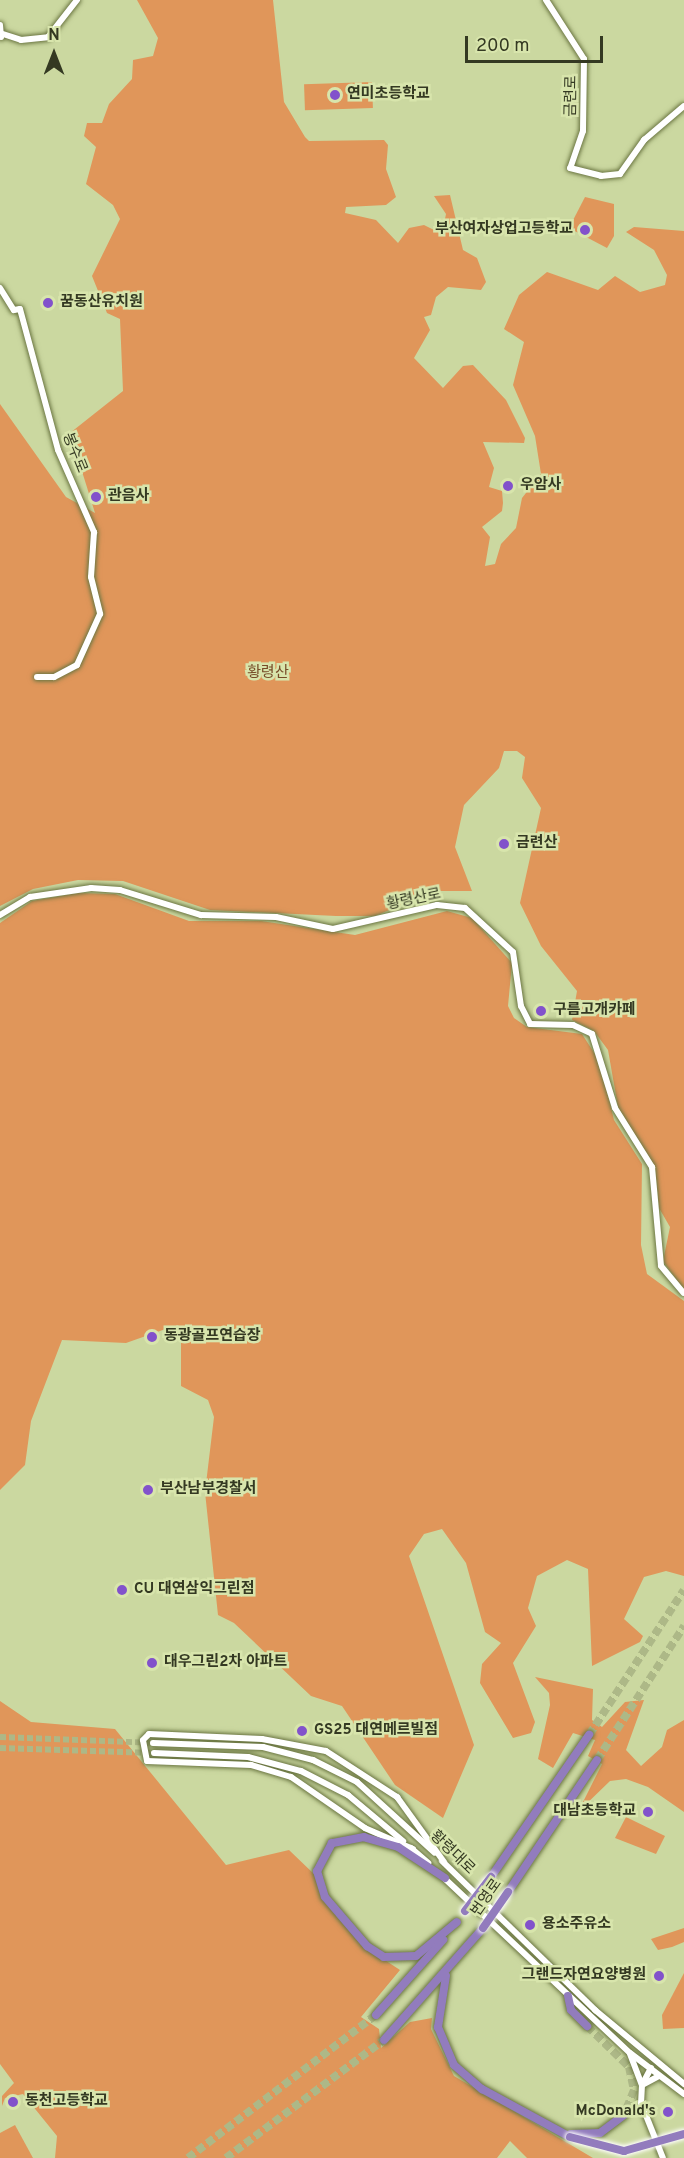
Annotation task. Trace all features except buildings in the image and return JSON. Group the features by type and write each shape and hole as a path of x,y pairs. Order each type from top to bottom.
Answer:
{"highway":[{"name":"번영로","path":"376,2015 457,1922 589,1735"},
{"name":"번영로","path":"384,2040 446,1976 483,1928 597,1760"},
{"path":"445,1878 375,1838 340,1839 320,1859 321,1888 372,1951 397,1959 426,1950 457,1922"},
{"path":"446,1976 440,1995 438,2027 449,2057 468,2080 570,2137 610,2150 640,2149 684,2134"},
{"path":"568,1996 571,2010 587,2026"},
{"path":"515,2107 581,2136 606,2130 624,2115"}],"main road":[{"path":"0,25 1,36 21,40 48,37 77,0"},
{"name":"금련로","path":"546,0 584,58 583,131 570,168 601,176 620,174 644,140 684,106"},
{"name":"봉수로","path":"0,288 14,310 20,309 57,450 94,532 92,577 100,614 76,664 54,677 37,677"},
{"name":"황령산로","path":"0,915 30,897 91,888 120,890 201,915 276,917 333,929 437,905 465,908 513,952 521,1006 530,1024 573,1025 592,1034 615,1108 652,1167 661,1266 684,1293"},
{"path":"413,1850 365,1828 291,1777 251,1765 147,1761 143,1740 149,1734 172,1734 309,1746 358,1768 411,1811 444,1862"},
{"name":"황령대로","path":"153,1743 256,1746 302,1755 357,1782 399,1818 656,2063 684,2084"},
{"name":"황령대로","path":"154,1753 248,1757 283,1765 329,1784 374,1815 445,1878 630,2054 684,2094"},
{"path":"399,1818 409,1819 411,1811"},
{"path":"365,1828 375,1823 374,1815"},
{"path":"630,2054 642,2085 642,2109 663,2158"},
{"path":"642,2085 656,2063"},
{"path":"642,2085 659,2076"}],"green space":[{"name":"황령산","path":"137,0 273,0 284,102 305,137 309,141 384,140 388,145 386,169 396,197 386,205 346,207 345,213 376,220 398,243 409,228 424,225 442,234 446,214 434,196 450,195 463,250 477,258 486,282 481,290 448,287 436,297 431,315 424,317 430,330 414,358 443,388 463,366 473,365 506,400 525,438 524,443 483,442 494,468 489,487 502,491 503,503 502,511 482,527 490,537 485,566 495,564 501,544 516,528 522,498 541,474 535,436 513,385 524,342 504,329 519,295 547,272 598,290 615,276 640,292 665,285 667,275 654,250 626,232 634,227 684,231 684,1290 663,1261 670,1227 659,1208 655,1169 618,1107 608,1050 594,1031 572,1020 577,991 541,946 520,903 541,808 522,778 525,757 517,751 504,751 499,768 464,805 455,847 472,891 435,891 375,916 336,916 210,910 123,881 78,880 33,889 0,906 0,404 66,497 95,513 70,433 123,391 120,319 107,313 92,276 120,219 113,205 86,184 96,147 84,136 87,123 102,123 109,104 132,79 133,60 153,56 158,38"},
{"path":"372,82 373,108 305,110 304,84"},
{"path":"585,197 614,204 614,236 607,248 569,228"},
{"path":"78,893 115,894 189,921 261,921 355,935 447,911 472,918 512,963 508,1006 514,1018 527,1027 582,1034 600,1062 614,1120 642,1164 641,1245 647,1274 684,1301 684,1576 666,1571 644,1577 624,1619 643,1636 640,1642 592,1666 588,1569 567,1560 537,1576 528,1608 536,1626 513,1663 535,1722 531,1733 513,1738 480,1683 482,1664 501,1643 485,1632 466,1563 442,1529 424,1534 409,1556 474,1745 443,1818 395,1785 342,1706 311,1696 234,1623 218,1615 205,1492 214,1417 208,1400 181,1386 181,1335 174,1326 126,1343 62,1340 31,1421 25,1465 0,1490 0,923 32,901"},
{"path":"535,1677 593,1689 592,1720 602,1727 625,1702 644,1700 626,1750 641,1766 662,1747 667,1730 684,1720 684,1812 648,1787 626,1779 610,1781 578,1812 602,1764 588,1756 595,1740 573,1733 553,1768 538,1759 550,1705 549,1693"},
{"path":"0,1701 31,1722 115,1729 226,1865 289,1850 314,1874 322,1898 362,1945 400,1970 361,2017 379,2029 381,2048 410,2022 432,2018 431,2029 454,2076 593,2158 527,2158 510,2141 497,2158 55,2158 57,2136 23,2094 5,2098 2,2106 2,2096 14,2083 0,2064"},
{"path":"626,1817 665,1836 656,1854 615,1838"},
{"path":"684,1928 684,1942 672,1947 658,1950 651,1939"},
{"path":"684,1973 684,2028 663,2029 662,2015"},
{"path":"15,2125 33,2158 0,2158 0,2133"}],"tunnel":[{"path":"589,1735 684,1590"},
{"path":"597,1760 684,1626"},
{"path":"0,1737 153,1743"},
{"path":"0,1748 154,1753"},
{"path":"188,2158 376,2015"},
{"path":"587,2026 629,2067 634,2090 624,2115"},
{"path":"226,2158 384,2040"}],"place":[{"name":"연미초등학교","path":"335,95"},
{"name":"부산여자상업고등학교","path":"585,230"},
{"name":"꿈동산유치원","path":"48,303"},
{"name":"우암사","path":"508,486"},
{"name":"관음사","path":"96,497"},
{"name":"금련산","path":"504,844"},
{"name":"구름고개카페","path":"541,1011"},
{"name":"동광골프연습장","path":"152,1337"},
{"name":"부산남부경찰서","path":"148,1490"},
{"name":"CU 대연삼익그린점","path":"122,1590"},
{"name":"대우그린2차 아파트","path":"152,1663"},
{"name":"GS25 대연메르빌점","path":"302,1731"},
{"name":"대남초등학교","path":"648,1812"},
{"name":"용소주유소","path":"530,1925"},
{"name":"그랜드자연요양병원","path":"659,1976"},
{"name":"동천고등학교","path":"13,2102"},
{"name":"McDonald's","path":"668,2112"}]}
